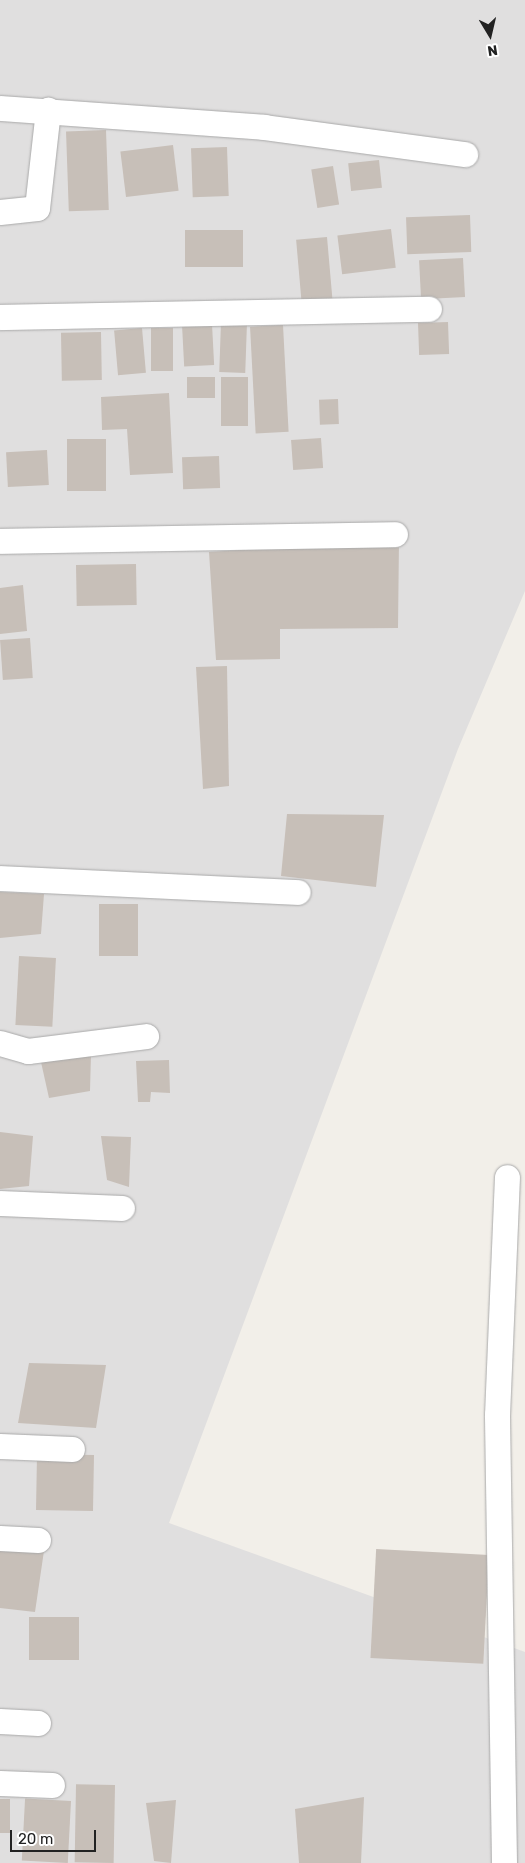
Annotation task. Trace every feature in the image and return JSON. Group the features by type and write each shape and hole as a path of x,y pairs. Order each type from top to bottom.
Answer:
{"street":[{"path":"0,108 264,127 465,154"},
{"path":"0,212 37,208 48,110"},
{"path":"0,317 429,309"},
{"path":"0,541 395,534"},
{"path":"0,878 298,892"},
{"path":"0,1043 28,1051 146,1036"},
{"path":"504,1863 497,1415 507,1177"},
{"path":"0,1202 122,1208"},
{"path":"0,1446 72,1449"},
{"path":"0,1538 38,1540"},
{"path":"0,1721 38,1722"},
{"path":"0,1783 52,1785"}],"shaded area":[{"path":"0,0 525,0 525,591 458,749 169,1523 525,1652 525,1863 0,1863"}],"building":[{"path":"106,130 109,210 69,211 66,131"},
{"path":"173,145 179,191 126,197 120,151"},
{"path":"227,147 229,196 193,197 191,148"},
{"path":"379,160 382,188 351,191 348,163"},
{"path":"333,166 339,205 317,208 311,169"},
{"path":"470,215 471,252 407,254 406,217"},
{"path":"391,229 396,268 342,274 337,236"},
{"path":"185,230 243,230 243,267 185,267"},
{"path":"327,237 332,300 302,302 296,240"},
{"path":"463,258 465,297 421,299 419,260"},
{"path":"221,322 247,323 245,373 219,372"},
{"path":"448,322 449,354 419,355 418,323"},
{"path":"212,324 214,365 184,367 182,326"},
{"path":"283,325 289,432 256,434 250,327"},
{"path":"142,328 146,373 118,375 114,330"},
{"path":"151,328 173,328 173,371 151,371"},
{"path":"101,332 102,380 62,381 61,333"},
{"path":"187,377 215,377 215,398 187,398"},
{"path":"221,377 248,377 248,426 221,426"},
{"path":"169,393 173,473 130,475 127,429 102,430 101,397"},
{"path":"338,399 339,424 320,425 319,400"},
{"path":"321,438 323,468 293,470 291,440"},
{"path":"67,439 106,439 106,491 67,491"},
{"path":"47,450 49,485 8,487 6,452"},
{"path":"219,456 220,488 183,489 182,457"},
{"path":"399,540 398,628 280,629 280,659 216,660 209,552"},
{"path":"136,564 137,605 77,606 76,565"},
{"path":"23,585 27,631 0,634 0,588"},
{"path":"30,638 33,678 3,680 0,640"},
{"path":"227,666 229,786 203,789 196,667"},
{"path":"287,814 384,815 376,887 281,876"},
{"path":"0,892 44,894 41,934 0,938"},
{"path":"99,904 138,904 138,956 99,956"},
{"path":"19,956 56,958 52,1027 15,1025"},
{"path":"91,1054 90,1091 49,1098 41,1062"},
{"path":"169,1060 170,1093 151,1092 150,1102 138,1102 136,1061"},
{"path":"0,1132 33,1136 29,1186 0,1189"},
{"path":"101,1136 131,1137 129,1187 107,1180"},
{"path":"29,1363 106,1365 96,1428 18,1423"},
{"path":"37,1454 94,1455 93,1511 36,1510"},
{"path":"0,1543 45,1544 35,1612 0,1608"},
{"path":"376,1549 489,1555 483,1664 370,1658"},
{"path":"29,1617 79,1617 79,1660 29,1660"},
{"path":"76,1784 115,1785 114,1863 75,1862"},
{"path":"364,1797 361,1863 299,1863 295,1809"},
{"path":"0,1799 10,1799 10,1833 0,1833"},
{"path":"25,1799 71,1801 68,1863 22,1861"},
{"path":"176,1800 171,1863 154,1861 146,1803"}]}
